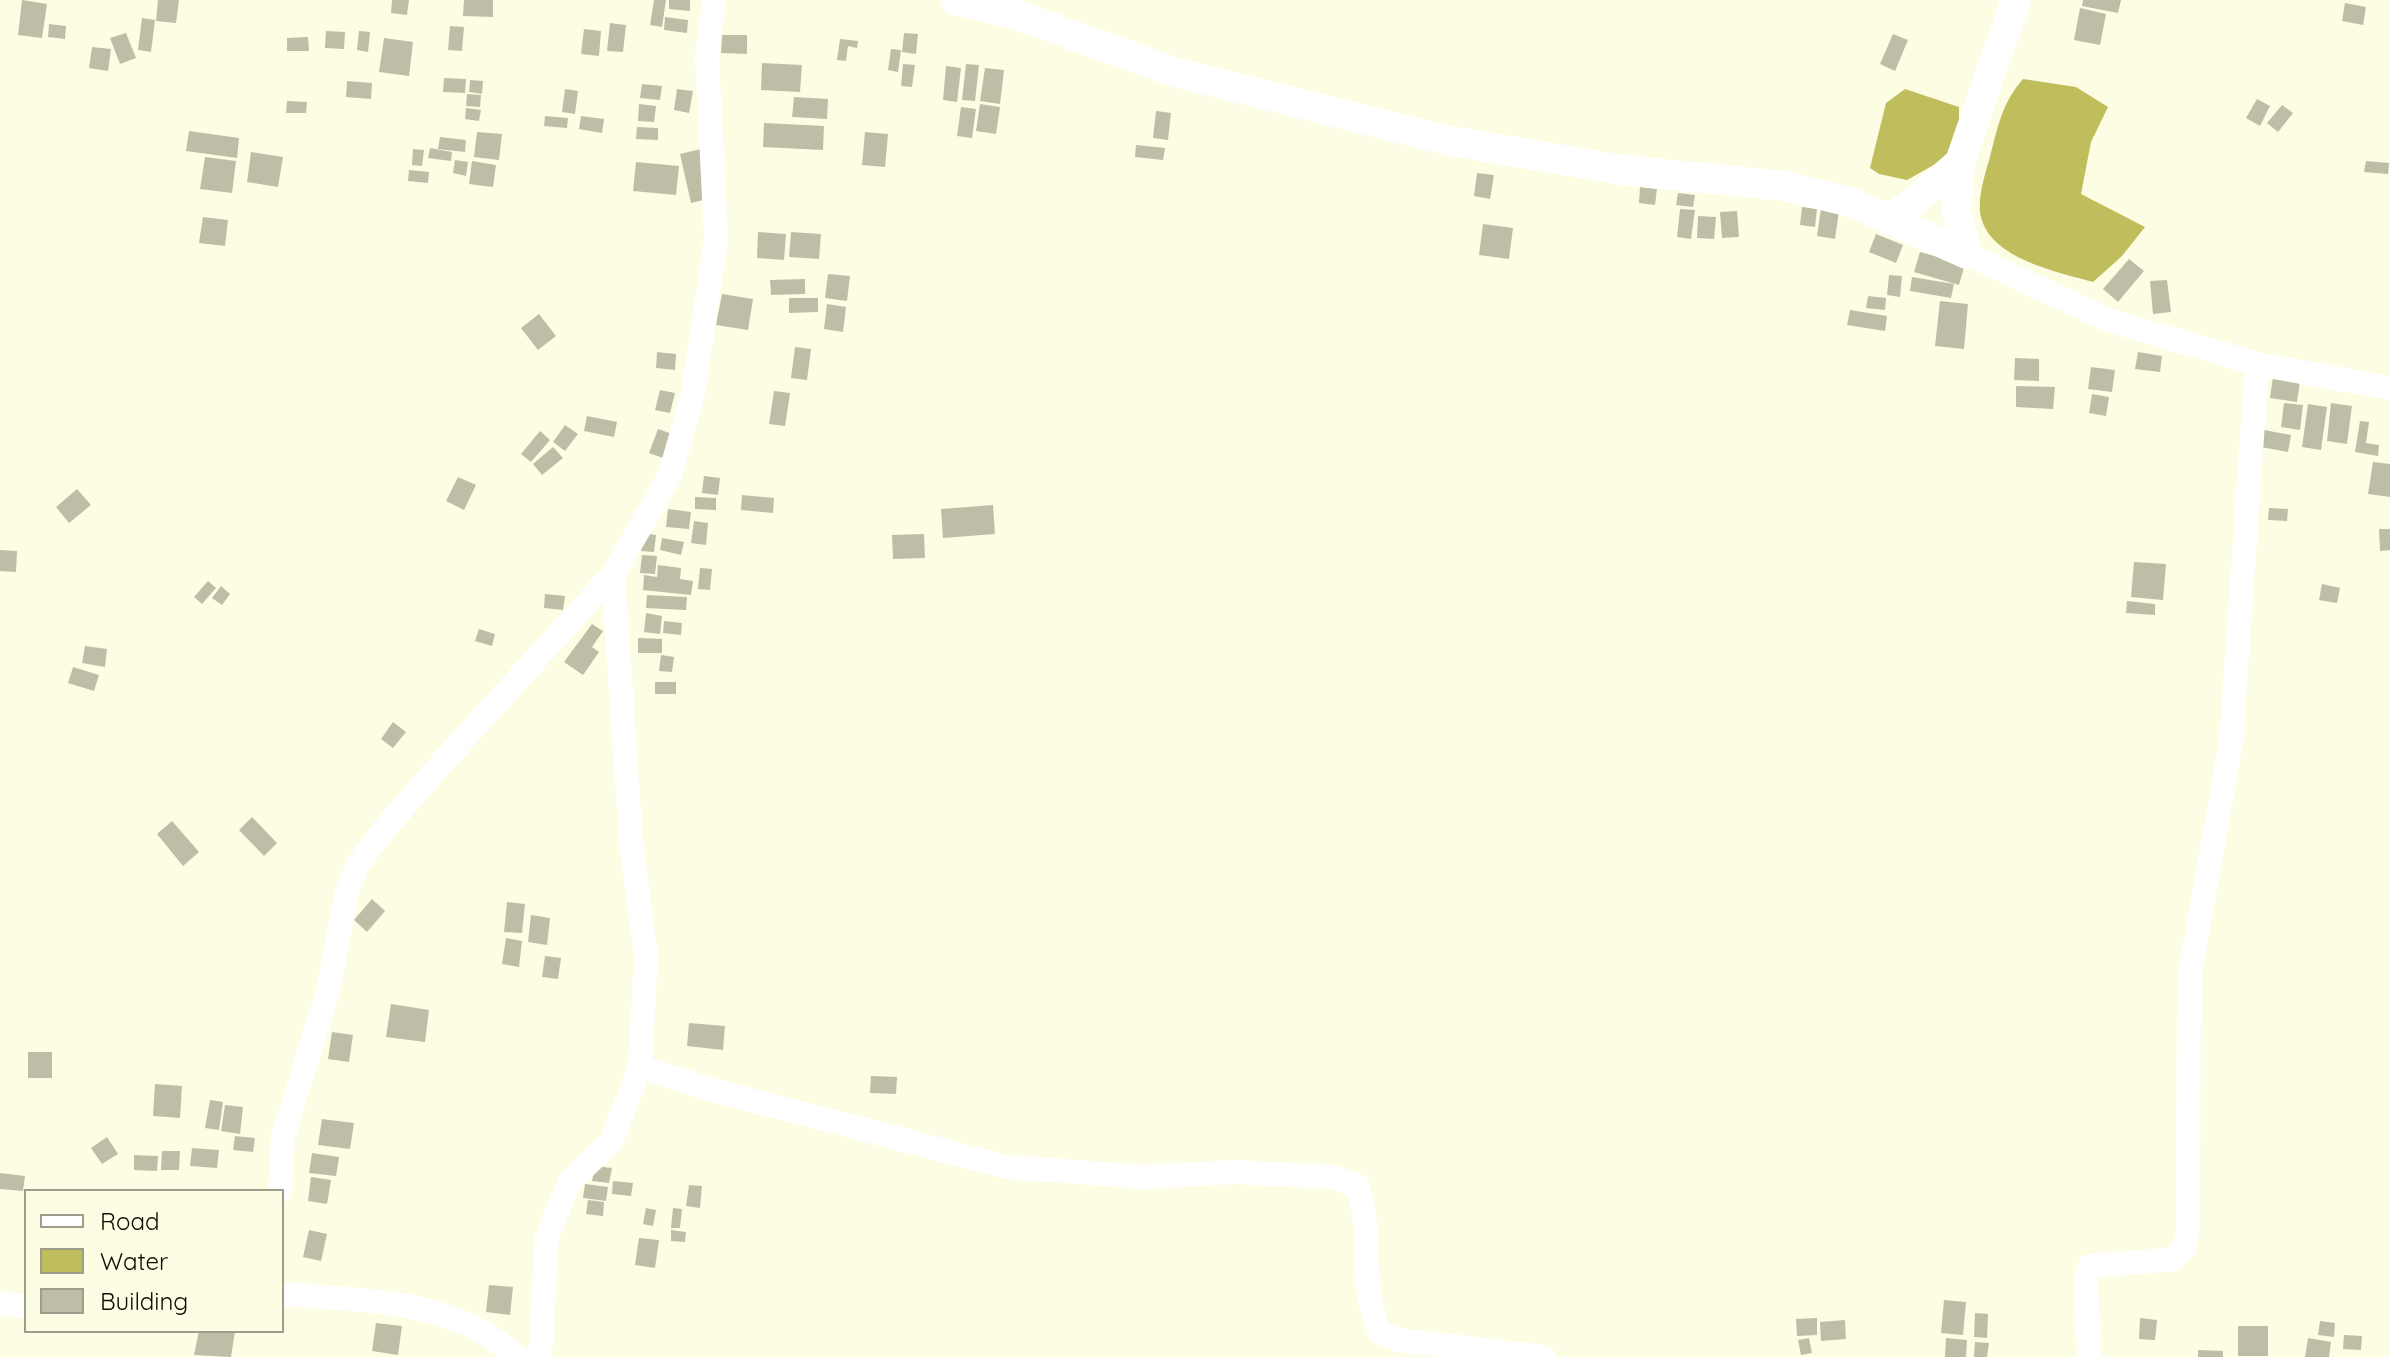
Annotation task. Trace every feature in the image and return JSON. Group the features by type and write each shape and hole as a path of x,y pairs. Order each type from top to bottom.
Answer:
{"main road":[{"path":"955,0 1014,14 1174,72 1446,140 1621,170 1785,186 1850,202 1967,254"},
{"path":"1967,254 1957,212 1960,162 2016,0"},
{"path":"1887,219 1912,204 1960,162"}],"street":[{"path":"280,1189 283,1137 328,991 347,891 358,865 391,821 613,574 669,478 693,394 716,239 707,56 714,0"},
{"path":"1967,254 2108,320 2257,364 2390,388"},
{"path":"2089,1357 2086,1276 2090,1266 2174,1259 2185,1247 2188,1229 2189,978 2231,743 2257,364"},
{"path":"540,1357 547,1236 570,1181 611,1142 640,1067 646,956 631,842 613,574"},
{"path":"640,1067 709,1089 1007,1167 1144,1177 1235,1172 1332,1177 1357,1185 1366,1210 1371,1314 1380,1332 1398,1340 1544,1357"},
{"path":"284,1294 381,1302 440,1312 491,1334 517,1357"},
{"path":"0,1303 24,1307"}],"water":[{"path":"2023,79 2076,87 2108,107 2091,142 2081,194 2145,227 2122,256 2093,282 2028,262 2012,253 1987,231 1981,217 1982,187 1998,125 2005,106"},
{"path":"1905,89 1959,107 1959,128 1948,157 1907,180 1879,174 1870,168 1886,103"}],"building":[{"path":"22,0 47,4 42,38 18,35"},
{"path":"158,0 179,0 176,23 156,21"},
{"path":"392,0 409,0 407,15 391,13"},
{"path":"464,0 493,0 493,17 463,16"},
{"path":"654,0 666,0 662,27 650,25"},
{"path":"669,0 690,0 690,11 669,9"},
{"path":"2083,0 2121,0 2118,13 2082,6"},
{"path":"2345,3 2366,7 2363,25 2342,21"},
{"path":"2080,8 2106,14 2100,45 2074,40"},
{"path":"665,17 688,20 687,33 664,30"},
{"path":"142,18 155,20 151,52 138,50"},
{"path":"610,23 626,25 623,52 607,51"},
{"path":"49,24 66,26 65,39 48,37"},
{"path":"450,26 464,27 462,51 448,50"},
{"path":"584,29 601,31 599,56 581,54"},
{"path":"326,31 345,32 344,49 325,48"},
{"path":"359,31 370,32 368,52 357,50"},
{"path":"126,33 136,58 120,64 110,38"},
{"path":"904,33 918,34 916,54 902,52"},
{"path":"1893,34 1908,40 1895,71 1880,64"},
{"path":"722,35 747,35 747,54 721,53"},
{"path":"308,37 309,51 287,51 287,38"},
{"path":"384,38 413,42 409,76 379,72"},
{"path":"840,39 858,41 857,48 848,46 846,61 837,60"},
{"path":"92,47 111,49 108,71 89,68"},
{"path":"891,49 901,50 898,72 888,70"},
{"path":"762,63 802,65 800,92 761,90"},
{"path":"903,64 915,65 912,87 901,86"},
{"path":"966,64 979,65 975,101 962,100"},
{"path":"946,66 961,68 957,102 943,100"},
{"path":"985,68 1004,70 1000,104 980,101"},
{"path":"444,78 466,79 465,93 443,92"},
{"path":"470,80 483,81 482,94 469,92"},
{"path":"347,81 372,83 371,99 346,97"},
{"path":"642,84 662,86 660,100 640,98"},
{"path":"565,89 578,91 575,114 562,112"},
{"path":"677,89 693,91 689,113 674,110"},
{"path":"467,94 481,95 480,107 466,106"},
{"path":"794,97 828,99 827,119 792,117"},
{"path":"2257,99 2270,106 2260,126 2246,118"},
{"path":"287,101 307,102 306,113 286,113"},
{"path":"639,104 656,106 654,122 638,121"},
{"path":"980,104 1000,107 996,134 976,131"},
{"path":"2282,105 2293,113 2278,132 2267,123"},
{"path":"961,107 976,109 972,138 957,136"},
{"path":"466,108 481,110 479,121 465,119"},
{"path":"1156,111 1171,113 1168,140 1153,138"},
{"path":"545,116 568,118 567,128 544,126"},
{"path":"581,116 604,119 602,133 579,129"},
{"path":"764,123 824,126 823,150 763,147"},
{"path":"637,127 658,128 658,140 636,139"},
{"path":"189,131 239,138 237,158 186,151"},
{"path":"477,132 502,134 499,160 474,157"},
{"path":"865,132 888,134 885,167 862,165"},
{"path":"440,137 466,140 465,152 438,149"},
{"path":"1136,145 1165,148 1163,160 1135,157"},
{"path":"430,148 452,152 451,161 428,158"},
{"path":"413,149 424,150 422,166 412,165"},
{"path":"701,149 712,198 691,203 680,154"},
{"path":"251,152 283,157 278,187 247,182"},
{"path":"205,157 236,161 232,193 200,189"},
{"path":"455,160 468,162 466,176 453,173"},
{"path":"472,161 496,165 493,187 469,184"},
{"path":"2366,161 2389,163 2388,174 2364,172"},
{"path":"636,162 679,166 676,195 633,191"},
{"path":"409,170 429,172 428,183 408,181"},
{"path":"1477,173 1494,175 1490,199 1474,196"},
{"path":"1640,187 1657,189 1655,205 1639,203"},
{"path":"1678,193 1695,195 1693,207 1676,205"},
{"path":"1802,207 1817,209 1815,227 1800,225"},
{"path":"1821,208 1839,211 1835,239 1817,236"},
{"path":"1680,209 1695,210 1691,239 1677,237"},
{"path":"1737,211 1739,237 1722,238 1720,212"},
{"path":"1698,216 1716,217 1714,239 1697,238"},
{"path":"203,217 228,220 225,246 199,243"},
{"path":"1483,224 1513,228 1509,259 1479,255"},
{"path":"758,232 786,234 784,260 757,258"},
{"path":"791,232 821,234 819,259 789,257"},
{"path":"1876,234 1903,245 1896,263 1869,252"},
{"path":"1920,252 1965,264 1959,285 1914,272"},
{"path":"2129,259 2144,271 2118,302 2103,289"},
{"path":"828,274 850,276 847,301 825,298"},
{"path":"1889,275 1902,276 1900,297 1887,295"},
{"path":"1912,277 1954,284 1951,298 1910,291"},
{"path":"805,279 805,294 771,295 770,280"},
{"path":"2167,280 2171,312 2153,314 2150,281"},
{"path":"722,294 753,299 748,330 716,325"},
{"path":"1868,296 1886,298 1885,310 1866,308"},
{"path":"789,298 818,298 818,312 789,313"},
{"path":"1940,301 1968,304 1964,349 1935,346"},
{"path":"827,304 846,307 843,332 824,329"},
{"path":"1850,310 1887,316 1885,331 1847,325"},
{"path":"539,314 556,336 538,350 521,328"},
{"path":"795,347 811,349 807,380 791,378"},
{"path":"657,352 676,354 675,370 656,368"},
{"path":"2138,352 2162,356 2160,372 2135,369"},
{"path":"2015,358 2039,359 2039,381 2014,380"},
{"path":"2091,367 2115,370 2112,392 2088,389"},
{"path":"2273,377 2300,381 2297,402 2270,398"},
{"path":"2016,386 2055,387 2053,409 2016,407"},
{"path":"660,390 675,393 670,413 655,410"},
{"path":"774,391 790,393 785,426 769,424"},
{"path":"2092,394 2109,397 2106,416 2089,413"},
{"path":"2284,403 2303,405 2300,430 2281,427"},
{"path":"2331,403 2352,406 2347,444 2327,441"},
{"path":"2308,404 2327,407 2321,450 2302,447"},
{"path":"587,416 617,422 614,437 584,431"},
{"path":"2360,421 2369,422 2366,443 2379,445 2378,456 2355,452"},
{"path":"565,425 578,434 565,451 553,442"},
{"path":"658,429 672,434 663,458 649,453"},
{"path":"2264,430 2291,435 2288,452 2261,447"},
{"path":"540,431 550,440 531,462 521,454"},
{"path":"553,447 563,458 542,475 533,464"},
{"path":"2373,462 2390,464 2390,497 2368,494"},
{"path":"704,476 720,478 718,495 702,493"},
{"path":"458,477 476,485 464,510 446,501"},
{"path":"77,489 91,505 69,523 56,507"},
{"path":"742,495 774,498 773,513 741,510"},
{"path":"695,497 716,498 716,510 695,509"},
{"path":"993,505 995,534 943,538 941,509"},
{"path":"2269,508 2288,509 2287,521 2268,520"},
{"path":"668,509 691,512 689,529 666,527"},
{"path":"694,521 708,523 706,545 691,543"},
{"path":"2379,529 2390,529 2390,550 2380,551"},
{"path":"643,533 656,535 654,552 641,551"},
{"path":"924,534 925,558 893,559 892,535"},
{"path":"662,538 684,542 681,555 660,550"},
{"path":"0,550 17,551 16,572 0,571"},
{"path":"642,555 657,556 655,574 640,573"},
{"path":"2134,562 2166,564 2163,600 2131,597"},
{"path":"658,565 681,568 680,579 693,581 691,595 643,590 644,575 657,577"},
{"path":"700,568 712,569 710,590 698,589"},
{"path":"208,581 216,588 202,604 194,597"},
{"path":"2322,584 2340,588 2337,603 2319,600"},
{"path":"221,586 230,594 222,605 212,598"},
{"path":"545,594 565,596 563,610 544,608"},
{"path":"647,595 687,597 686,610 646,608"},
{"path":"2127,601 2155,604 2155,615 2126,613"},
{"path":"646,613 662,616 660,634 644,632"},
{"path":"664,621 682,623 681,635 663,633"},
{"path":"592,624 603,631 592,647 599,652 583,675 564,662"},
{"path":"479,629 495,634 492,646 475,641"},
{"path":"638,638 662,639 662,653 638,653"},
{"path":"85,646 107,649 105,667 82,663"},
{"path":"661,655 674,657 672,672 659,671"},
{"path":"73,667 99,675 94,691 68,683"},
{"path":"655,682 676,682 676,694 655,694"},
{"path":"393,722 406,732 393,748 381,739"},
{"path":"252,817 277,843 264,856 239,830"},
{"path":"172,821 199,852 183,866 157,834"},
{"path":"372,899 385,911 367,932 354,920"},
{"path":"507,902 525,904 522,933 504,932"},
{"path":"531,915 550,918 547,945 528,942"},
{"path":"506,938 522,941 519,967 502,964"},
{"path":"545,956 561,958 558,979 542,977"},
{"path":"391,1004 429,1010 425,1042 386,1037"},
{"path":"689,1023 725,1026 723,1050 687,1046"},
{"path":"332,1032 353,1035 349,1062 328,1059"},
{"path":"28,1052 52,1052 52,1078 28,1078"},
{"path":"871,1076 897,1077 896,1094 870,1093"},
{"path":"155,1084 182,1086 180,1118 153,1116"},
{"path":"210,1100 223,1102 219,1130 205,1128"},
{"path":"225,1105 243,1107 240,1134 221,1131"},
{"path":"322,1119 354,1123 350,1149 318,1145"},
{"path":"235,1136 255,1138 253,1152 233,1150"},
{"path":"107,1137 118,1154 102,1164 91,1148"},
{"path":"192,1148 219,1150 217,1168 190,1166"},
{"path":"162,1151 180,1151 179,1170 161,1170"},
{"path":"312,1153 339,1157 336,1176 309,1173"},
{"path":"134,1155 158,1156 157,1171 134,1170"},
{"path":"595,1166 612,1168 609,1183 592,1181"},
{"path":"0,1173 25,1176 23,1191 0,1189"},
{"path":"311,1177 331,1180 327,1204 308,1201"},
{"path":"613,1181 633,1183 631,1196 612,1194"},
{"path":"585,1184 608,1187 606,1201 583,1198"},
{"path":"689,1185 702,1186 700,1208 686,1206"},
{"path":"588,1200 604,1202 603,1216 586,1214"},
{"path":"646,1208 656,1210 653,1226 643,1224"},
{"path":"673,1208 682,1209 680,1228 671,1228"},
{"path":"309,1230 327,1234 321,1261 303,1257"},
{"path":"671,1230 686,1232 685,1242 671,1241"},
{"path":"639,1238 659,1240 655,1268 635,1265"},
{"path":"489,1285 513,1287 510,1315 486,1312"},
{"path":"1944,1300 1966,1302 1963,1335 1941,1333"},
{"path":"1975,1313 1988,1314 1987,1338 1974,1337"},
{"path":"1817,1318 1817,1335 1797,1336 1796,1319"},
{"path":"2140,1318 2157,1320 2155,1340 2139,1339"},
{"path":"1845,1320 1846,1339 1821,1341 1820,1322"},
{"path":"2320,1321 2335,1323 2334,1337 2318,1335"},
{"path":"376,1323 402,1326 398,1355 372,1351"},
{"path":"2238,1326 2268,1326 2268,1356 2238,1356"},
{"path":"199,1333 235,1333 231,1357 194,1355"},
{"path":"2344,1335 2362,1336 2361,1350 2343,1349"},
{"path":"1809,1338 1812,1353 1801,1355 1798,1340"},
{"path":"1946,1338 1967,1340 1966,1357 1945,1357"},
{"path":"2308,1338 2331,1342 2329,1357 2305,1357"},
{"path":"1975,1342 1989,1343 1987,1357 1974,1357"},
{"path":"2198,1350 2223,1351 2223,1357 2198,1357"}]}
